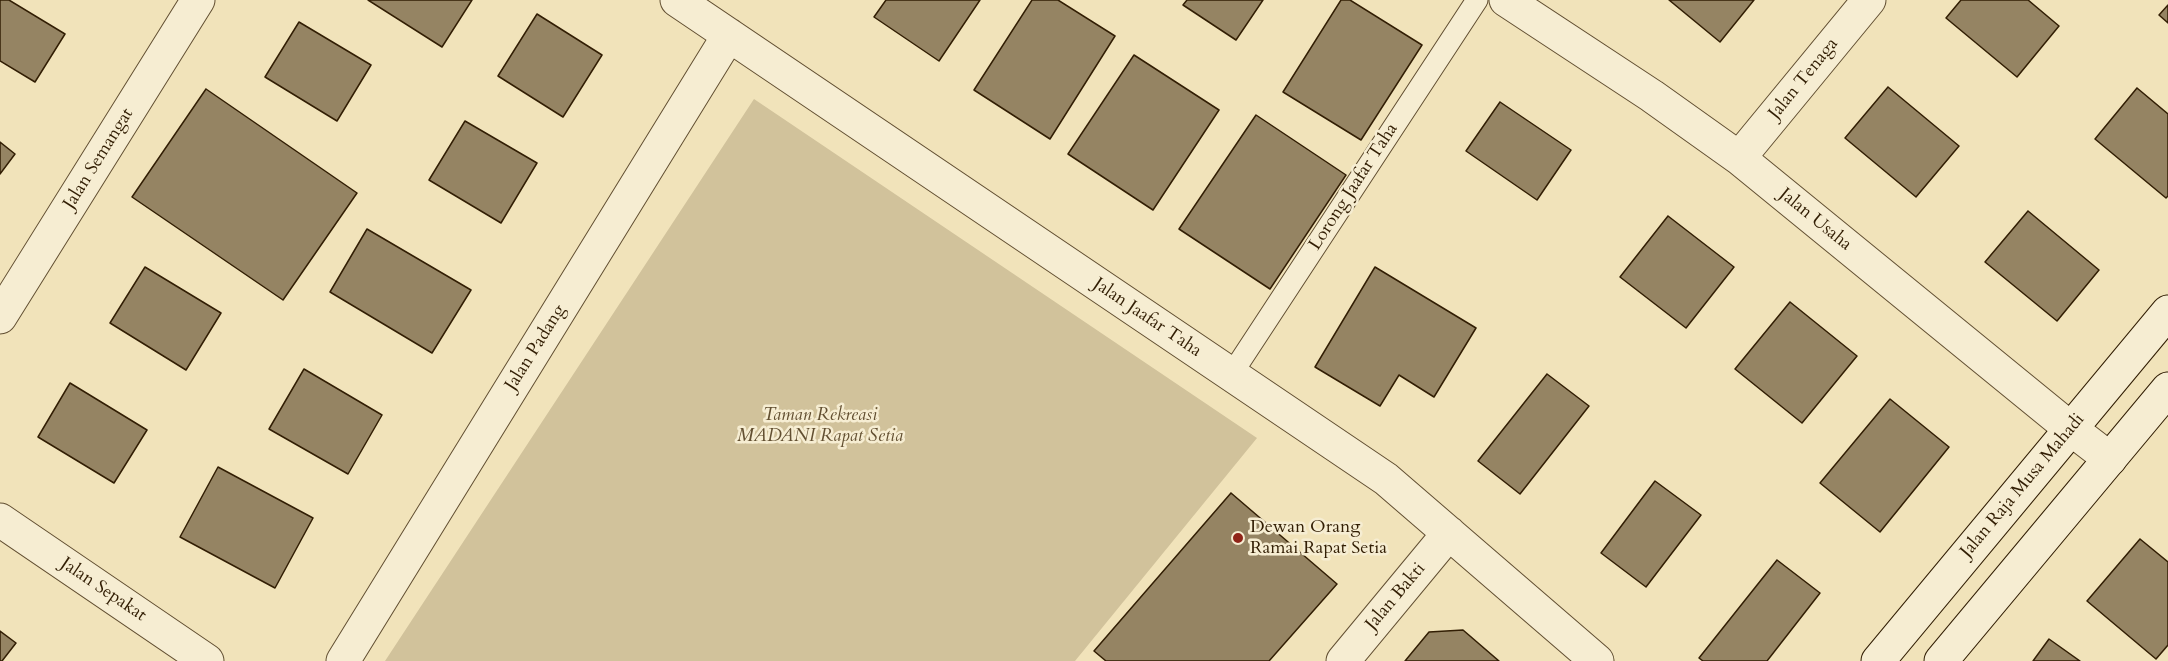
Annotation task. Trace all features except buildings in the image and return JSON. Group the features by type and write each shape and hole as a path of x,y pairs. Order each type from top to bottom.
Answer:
{"street":[{"name":"Jalan Semangat","path":"0,317 198,0"},
{"name":"Jalan Jaafar Taha","path":"677,0 1386,479 1597,661"},
{"name":"Jalan Usaha","path":"1506,0 1652,96 1739,158 2110,459"},
{"name":"Jalan Tenaga","path":"1739,158 1869,0"},
{"name":"Jalan Padang","path":"343,661 729,35"},
{"name":"Jalan Raja Musa Mahadi","path":"1878,661 2168,312"},
{"path":"1941,661 2168,389"},
{"name":"Jalan Sepakat","path":"0,520 207,661"},
{"name":"Jalan Bakti","path":"1343,661 1449,532"}],"lane":[{"name":"Lorong Jaafar Taha","path":"1231,375 1477,0"}],"green space":[{"name":"Taman Rekreasi MADANI Rapat Setia","path":"754,99 1257,438 1075,661 385,661"}],"place":[{"name":"Dewan Orang Ramai Rapat Setia","path":"1238,538"}]}
